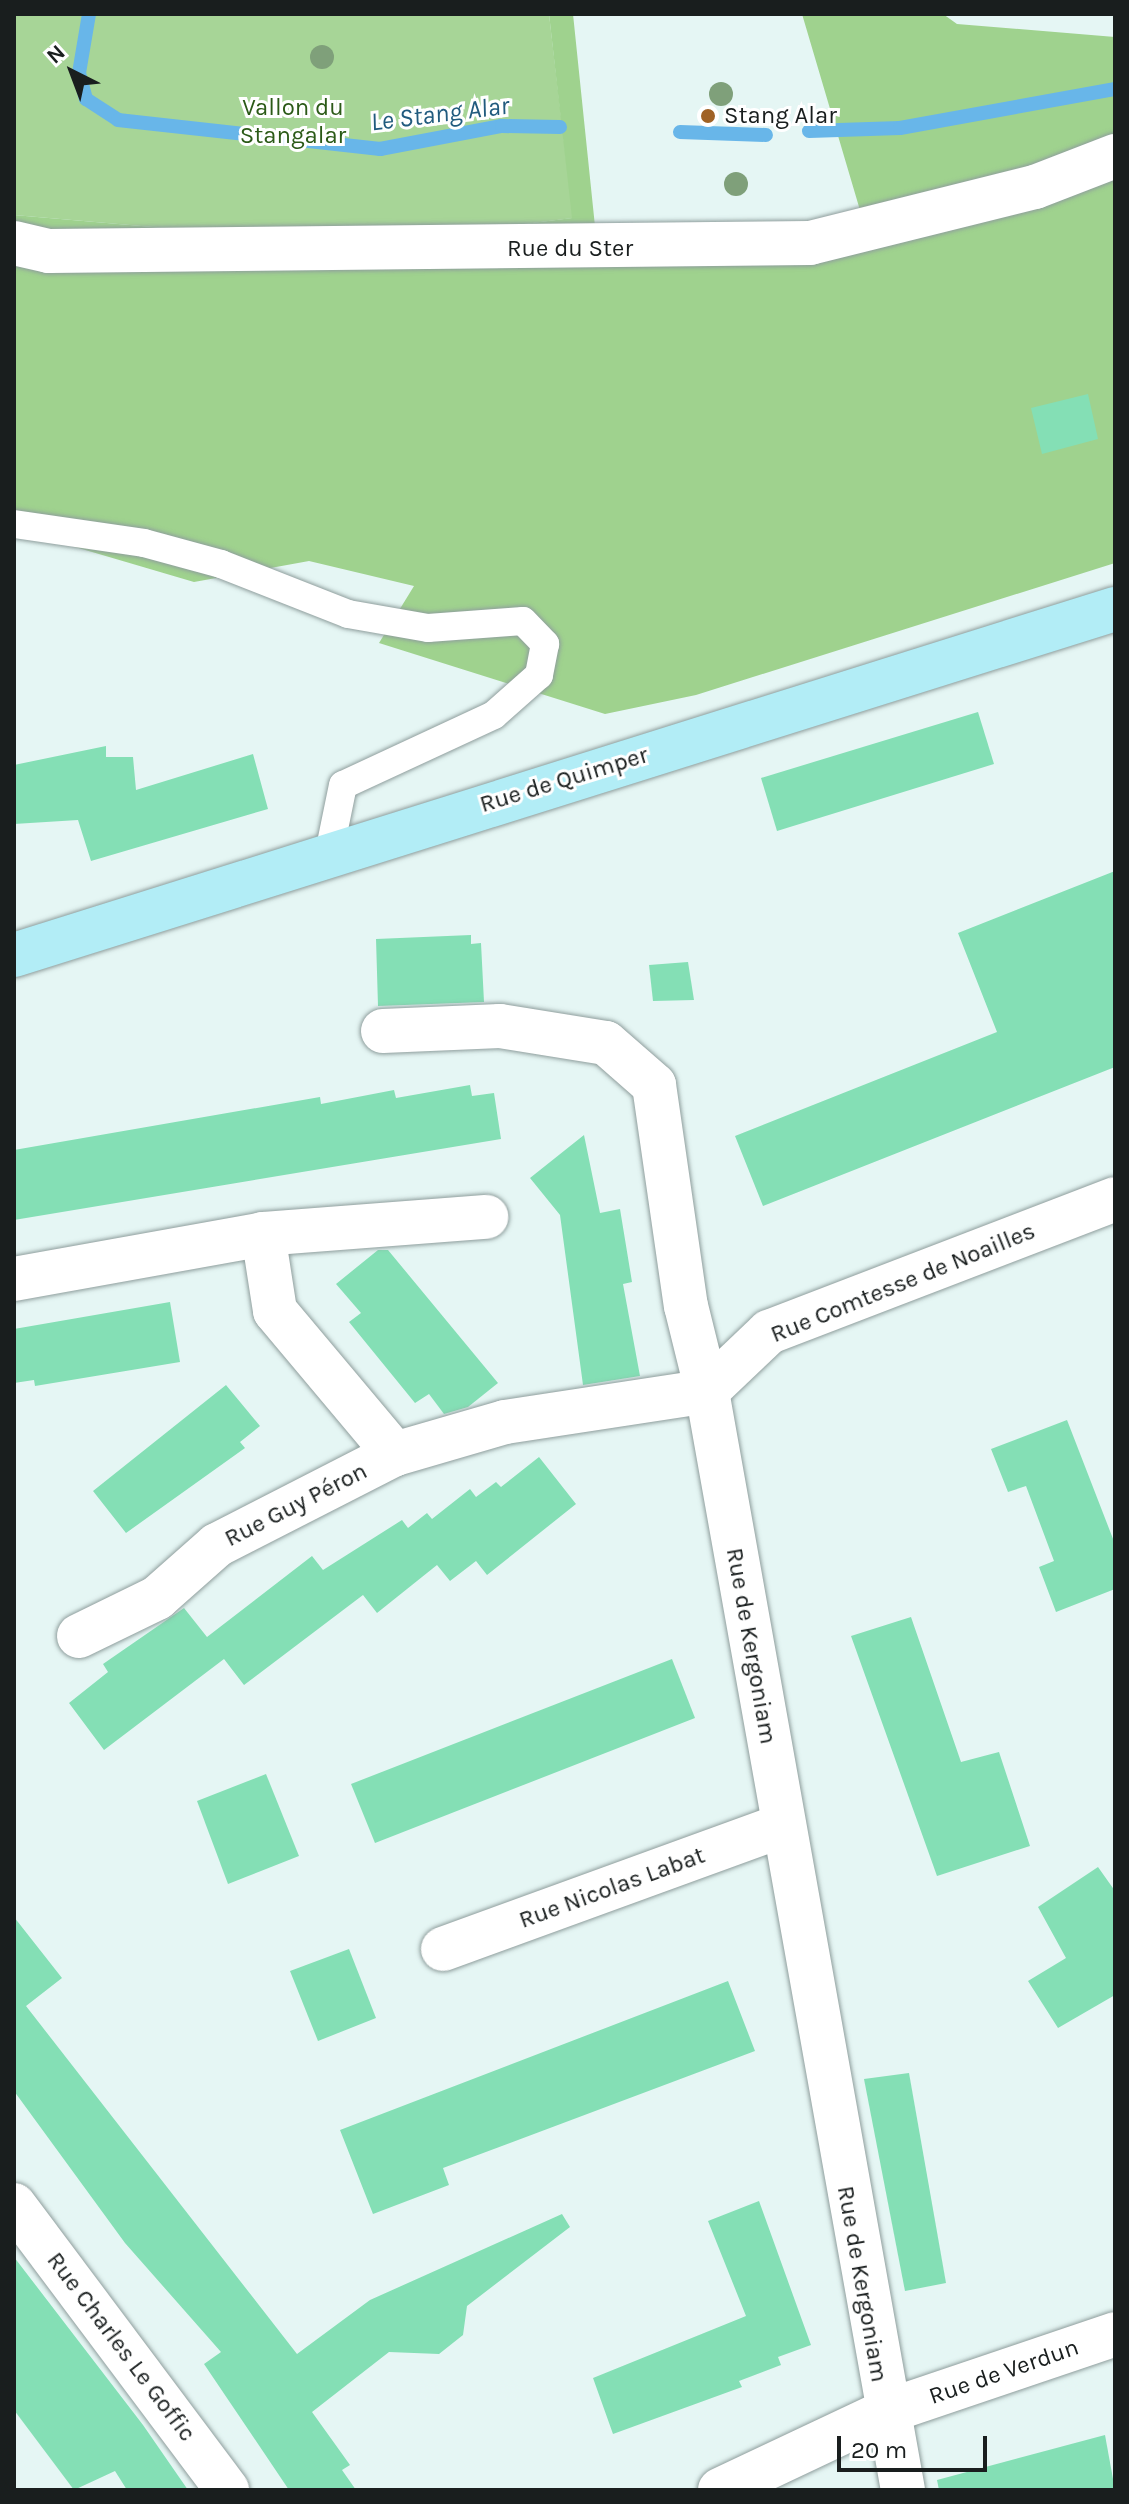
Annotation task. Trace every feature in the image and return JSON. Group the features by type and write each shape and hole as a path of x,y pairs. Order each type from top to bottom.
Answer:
{"main road":[{"name":"Rue de Quimper","path":"14,955 329,853 1115,609"}],"street":[{"name":"Rue du Ster","path":"14,243 49,251 810,243 1035,187 1115,156"},
{"name":"Rue de Kergoniam","path":"383,1031 500,1026 606,1043 654,1085 686,1306 707,1391 885,2412 903,2490"},
{"name":"Rue Comtesse de Noailles","path":"707,1391 769,1332 1115,1199"},
{"path":"14,1279 263,1234 486,1217"},
{"name":"Rue Guy Péron","path":"263,1234 275,1311 395,1454"},
{"name":"Rue Guy Péron","path":"79,1636 157,1598 217,1545 395,1454 505,1422 707,1391"},
{"name":"Rue Nicolas Labat","path":"443,1949 781,1826"},
{"name":"Rue Charles Le Goffic","path":"14,2205 227,2490"},
{"name":"Rue de Verdun","path":"720,2490 885,2412 1115,2334"}],"lane":[{"path":"14,524 144,543 221,564 348,614 428,628 523,621 545,644 539,675 494,715 343,785 329,853"}],"green space":[{"name":"Vallon du Stangalar","path":"14,14 549,14 573,218 492,228 176,229 14,215"},
{"path":"549,14 573,14 596,236 782,235 862,217 802,14 943,14 957,24 1115,37 1115,563 696,695 605,714 379,643 414,586 309,561 194,582 14,529 14,215 176,229 492,228 572,218"}],"building":[{"path":"1088,394 1098,439 1042,454 1031,408"},
{"path":"978,712 994,764 777,831 761,778"},
{"path":"106,746 106,757 133,757 136,790 253,754 268,809 91,861 78,820 14,824 14,765"},
{"path":"1115,871 1115,1067 763,1206 735,1136 997,1032 958,933"},
{"path":"471,935 471,944 481,943 484,1002 378,1006 376,939"},
{"path":"688,962 694,1000 653,1001 649,965"},
{"path":"470,1085 472,1096 494,1093 501,1139 14,1220 14,1150 320,1097 321,1104 394,1090 396,1098"},
{"path":"584,1135 600,1213 620,1209 632,1282 623,1284 640,1376 583,1385 560,1215 530,1178"},
{"path":"378,1250 388,1250 498,1383 468,1407 444,1414 429,1394 415,1403 349,1322 361,1313 336,1284"},
{"path":"170,1302 180,1362 35,1386 34,1380 14,1383 14,1329"},
{"path":"226,1385 260,1426 240,1442 245,1448 126,1533 93,1491"},
{"path":"1067,1420 1115,1544 1115,1589 1056,1612 1039,1567 1054,1561 1026,1486 1008,1492 991,1449"},
{"path":"539,1457 576,1504 487,1575 476,1561 450,1581 437,1565 377,1613 363,1595 244,1685 224,1659 104,1750 69,1703 108,1672 103,1664 184,1608 207,1637 312,1556 323,1570 402,1520 408,1528 427,1513 432,1519 470,1489 476,1497 496,1482 501,1487"},
{"path":"911,1617 961,1762 999,1752 1030,1846 937,1876 851,1636"},
{"path":"672,1659 695,1718 375,1843 351,1784"},
{"path":"266,1774 299,1856 228,1884 197,1801"},
{"path":"1098,1867 1115,1891 1115,1995 1058,2028 1028,1981 1066,1958 1038,1907"},
{"path":"14,1917 62,1978 26,2006 297,2354 370,2300 562,2214 570,2227 467,2306 463,2335 439,2354 389,2352 312,2412 350,2465 342,2470 356,2490 289,2490 204,2364 221,2352 125,2243 14,2091"},
{"path":"349,1949 376,2018 318,2041 290,1971"},
{"path":"728,1981 755,2051 443,2168 449,2185 373,2214 340,2130"},
{"path":"909,2073 946,2283 905,2291 864,2079"},
{"path":"759,2201 811,2345 778,2357 781,2365 739,2381 742,2387 613,2434 593,2378 746,2316 708,2221"},
{"path":"14,2257 143,2425 188,2490 127,2490 115,2471 74,2490 14,2410"},
{"path":"1105,2435 1115,2490 939,2490 937,2480"}],"waterway":[{"name":"Le Stang Alar","path":"89,14 79,73 86,99 118,120 380,149 502,126 560,127"},
{"name":"Le Stang Alar","path":"809,131 900,128 1115,89"},
{"name":"Le Stang Alar","path":"680,132 766,135"}],"place":[{"name":"Stang Alar","path":"708,116"}]}
